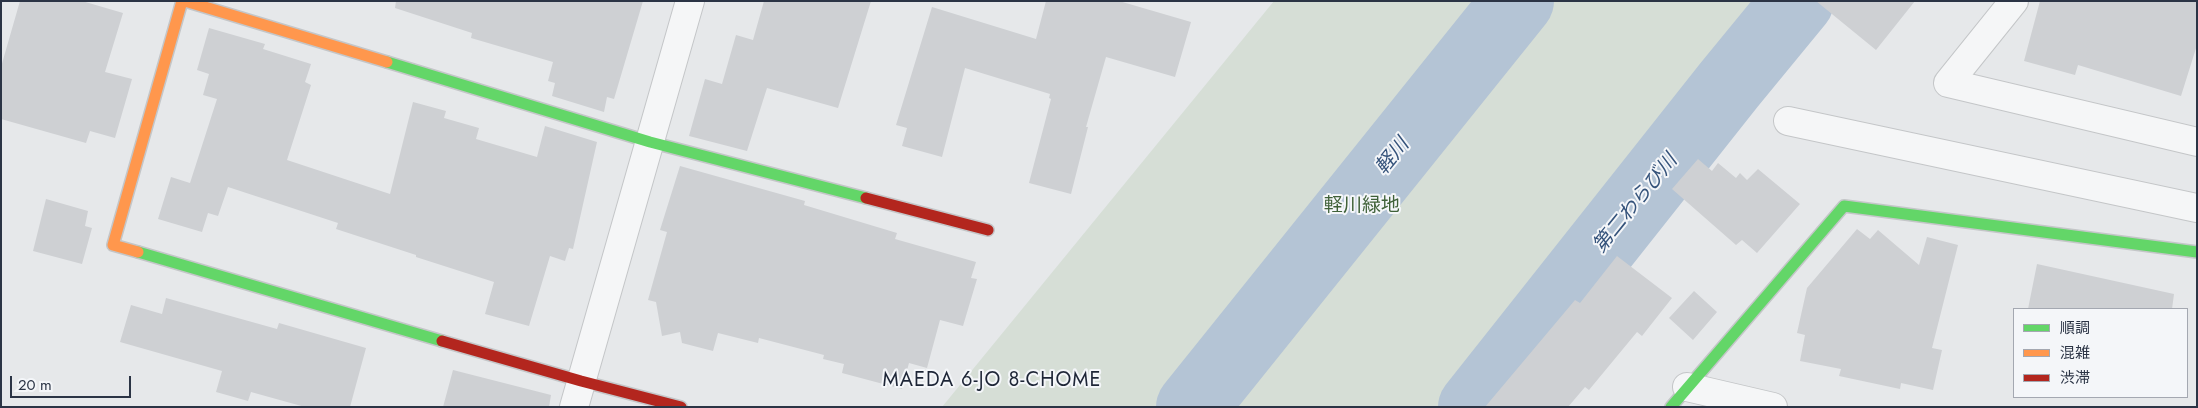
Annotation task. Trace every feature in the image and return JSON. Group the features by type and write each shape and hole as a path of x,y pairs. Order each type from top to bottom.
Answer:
{"street":[{"path":"681,407 581,381 113,245 184,1 650,142 988,230"},
{"path":"574,407 690,1"},
{"path":"2014,1 1948,83 2197,142"},
{"path":"1788,121 2197,208"},
{"path":"1679,397 1844,206 2197,252"},
{"path":"1679,397 1773,407"}],"green space":[{"name":"軽川緑地","path":"1274,1 1784,1 1667,149 1454,407 942,407"}],"building":[{"path":"20,1 82,1 123,13 105,72 132,79 115,138 90,131 86,143 1,119 1,67"},
{"path":"396,1 643,1 614,99 607,97 604,112 552,96 555,83 548,81 553,62 471,38 472,33 395,8"},
{"path":"764,1 871,1 838,108 767,88 747,151 689,136 705,79 722,84 736,35 753,40"},
{"path":"1046,1 1119,1 1191,22 1175,77 1106,57 1086,127 1088,127 1071,194 1029,183 1051,99 1049,98 1050,94 965,68 942,157 902,146 907,128 896,125 932,7 1036,39"},
{"path":"1816,1 1915,1 1876,50"},
{"path":"2040,1 2197,1 2197,45 2181,96 2078,65 2075,75 2024,61"},
{"path":"209,28 265,44 263,49 311,64 305,82 311,85 287,160 390,194 413,102 446,111 444,118 479,128 476,139 537,157 545,126 597,142 573,249 569,248 565,261 550,256 529,326 485,314 494,282 336,229 338,223 228,187 218,216 208,213 202,232 158,219 171,177 190,183 217,99 203,95 209,74 197,70"},
{"path":"1698,159 1712,171 1718,163 1736,178 1740,173 1747,180 1758,169 1800,204 1757,253 1742,240 1736,245 1672,189"},
{"path":"680,166 805,201 804,205 897,233 895,239 976,262 971,278 977,279 963,326 940,320 927,368 909,363 902,389 842,373 844,364 823,359 824,355 759,338 758,343 718,333 713,351 682,343 680,332 662,336 656,302 648,300 667,232 660,230"},
{"path":"46,199 88,211 85,226 92,228 82,264 33,251"},
{"path":"1857,229 1870,239 1878,230 1919,265 1927,237 1958,245 1932,348 1942,350 1933,390 1901,383 1900,389 1839,376 1841,369 1800,361 1805,335 1797,333 1807,288"},
{"path":"1617,256 1672,298 1642,336 1637,332 1589,390 1585,387 1568,407 1485,407 1575,300 1580,303"},
{"path":"2037,264 2174,294 2172,308 2028,308"},
{"path":"1694,291 1717,312 1693,340 1669,318"},
{"path":"166,298 277,329 279,323 366,348 350,407 305,407 251,392 248,401 216,392 222,371 120,342 131,305 162,314"},
{"path":"453,370 551,395 549,407 443,407"}],"waterway":[{"name":"軽川","path":"1192,407 1518,1"},
{"name":"第二わらび川","path":"1474,407 1729,85 1798,1"}],"traffic: fast":[{"path":"387,62 650,142 866,198"},
{"path":"1671,407 1844,206 2197,252"},
{"path":"138,252 442,341"}],"traffic: slow":[{"path":"138,252 113,245 182,1"},
{"path":"185,1 387,62"}],"traffic: jam":[{"path":"866,198 988,230"},
{"path":"442,341 581,381 681,407"}],"district":[{"name":"MAEDA 6-JO 8-CHOME","path":"992,381"}]}
